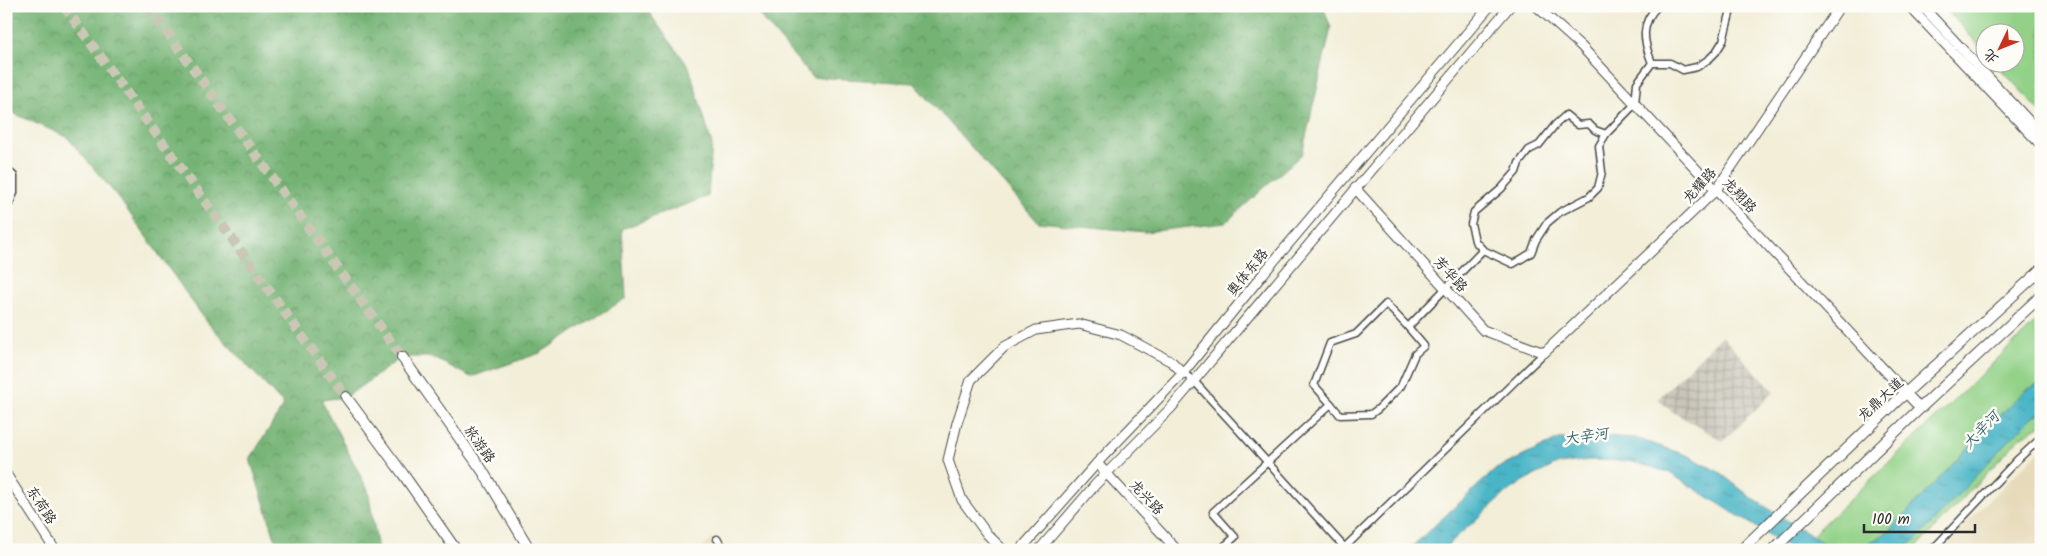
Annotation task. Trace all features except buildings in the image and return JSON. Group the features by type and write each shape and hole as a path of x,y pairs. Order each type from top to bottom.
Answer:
{"main road":[{"name":"龙鼎大道","path":"1741,550 1906,393 2041,270"},
{"path":"1773,550 1920,408 2041,296"},
{"name":"旅游路","path":"402,357 482,470 530,550"},
{"path":"346,397 404,474 456,550"}],"street":[{"name":"奥体东路","path":"1020,550 1097,463 1183,373 1269,267 1490,6"},
{"path":"1039,550 1096,484 1171,408 1510,6"},
{"name":"龙翔路","path":"1536,6 1581,46 1920,408"},
{"path":"1652,63 1646,47 1645,36 1650,14 1658,6"},
{"path":"1652,63 1670,63 1683,70 1697,67 1709,59 1723,41 1732,6"},
{"name":"龙耀路","path":"1544,352 1716,190 1840,6"},
{"path":"1909,6 2041,145"},
{"path":"1922,6 2041,134"},
{"path":"1606,134 1595,130 1589,124 1578,125 1566,115 1539,144 1529,150 1519,163 1516,172 1501,189 1474,212 1471,224 1475,241 1483,250 1513,264 1531,253 1536,240 1547,222 1560,212 1589,197 1598,188 1602,172 1599,146 1606,134 1635,104 1637,83 1652,63"},
{"path":"6,169 14,176 14,192 6,211"},
{"name":"芳华路","path":"1355,188 1483,330 1544,352"},
{"path":"1408,328 1483,250"},
{"path":"1386,304 1424,346 1415,354 1401,386 1371,414 1340,415 1331,404 1314,385 1330,343 1356,334 1386,304"},
{"path":"1003,550 986,534 962,500 948,460 971,380 1004,347 1036,330 1079,324 1121,335 1172,362 1194,381 1344,549 1544,352"},
{"path":"1220,550 1235,536 1213,512 1331,404"},
{"path":"1932,550 2017,460 2041,438"},
{"name":"龙兴路","path":"1097,463 1177,550"},
{"name":"东荷路","path":"6,474 55,550"},
{"path":"717,539 726,550"}],"shaded area":[{"path":"1722,336 1774,392 1723,441 1671,411 1658,399"},
{"path":"2041,450 2041,550 1940,550 1992,497"},
{"path":"712,539 722,550 699,550"}],"green space":[{"path":"6,6 644,6 689,67 712,144 708,196 622,229 626,298 540,353 471,377 432,357 402,357 346,397 321,400 368,490 378,550 279,550 250,459 284,405 206,321 118,197 67,137 6,110"},
{"path":"751,6 1323,6 1331,28 1302,154 1225,223 1145,232 1038,222 914,83 812,77"},
{"path":"1943,6 2041,6 2041,112 2003,72 2024,72 2024,22 1974,22 1974,40"},
{"path":"2041,317 2041,425 2020,438 1914,550 1797,550"}],"water":[{"path":"2041,383 2041,412 2034,416 2002,448 1915,541 1899,550 1793,550 1668,472 1629,461 1588,460 1555,465 1524,481 1505,494 1442,550 1408,550 1496,469 1559,439 1607,436 1636,438 1689,456 1719,472 1752,498 1823,543 1860,548 1888,532 2026,390"}],"tunnel":[{"path":"64,6 346,397"},
{"path":"148,6 402,357"}],"water label":[{"name":"大辛河","path":"1981,430"},
{"name":"大辛河","path":"1586,436"}]}
